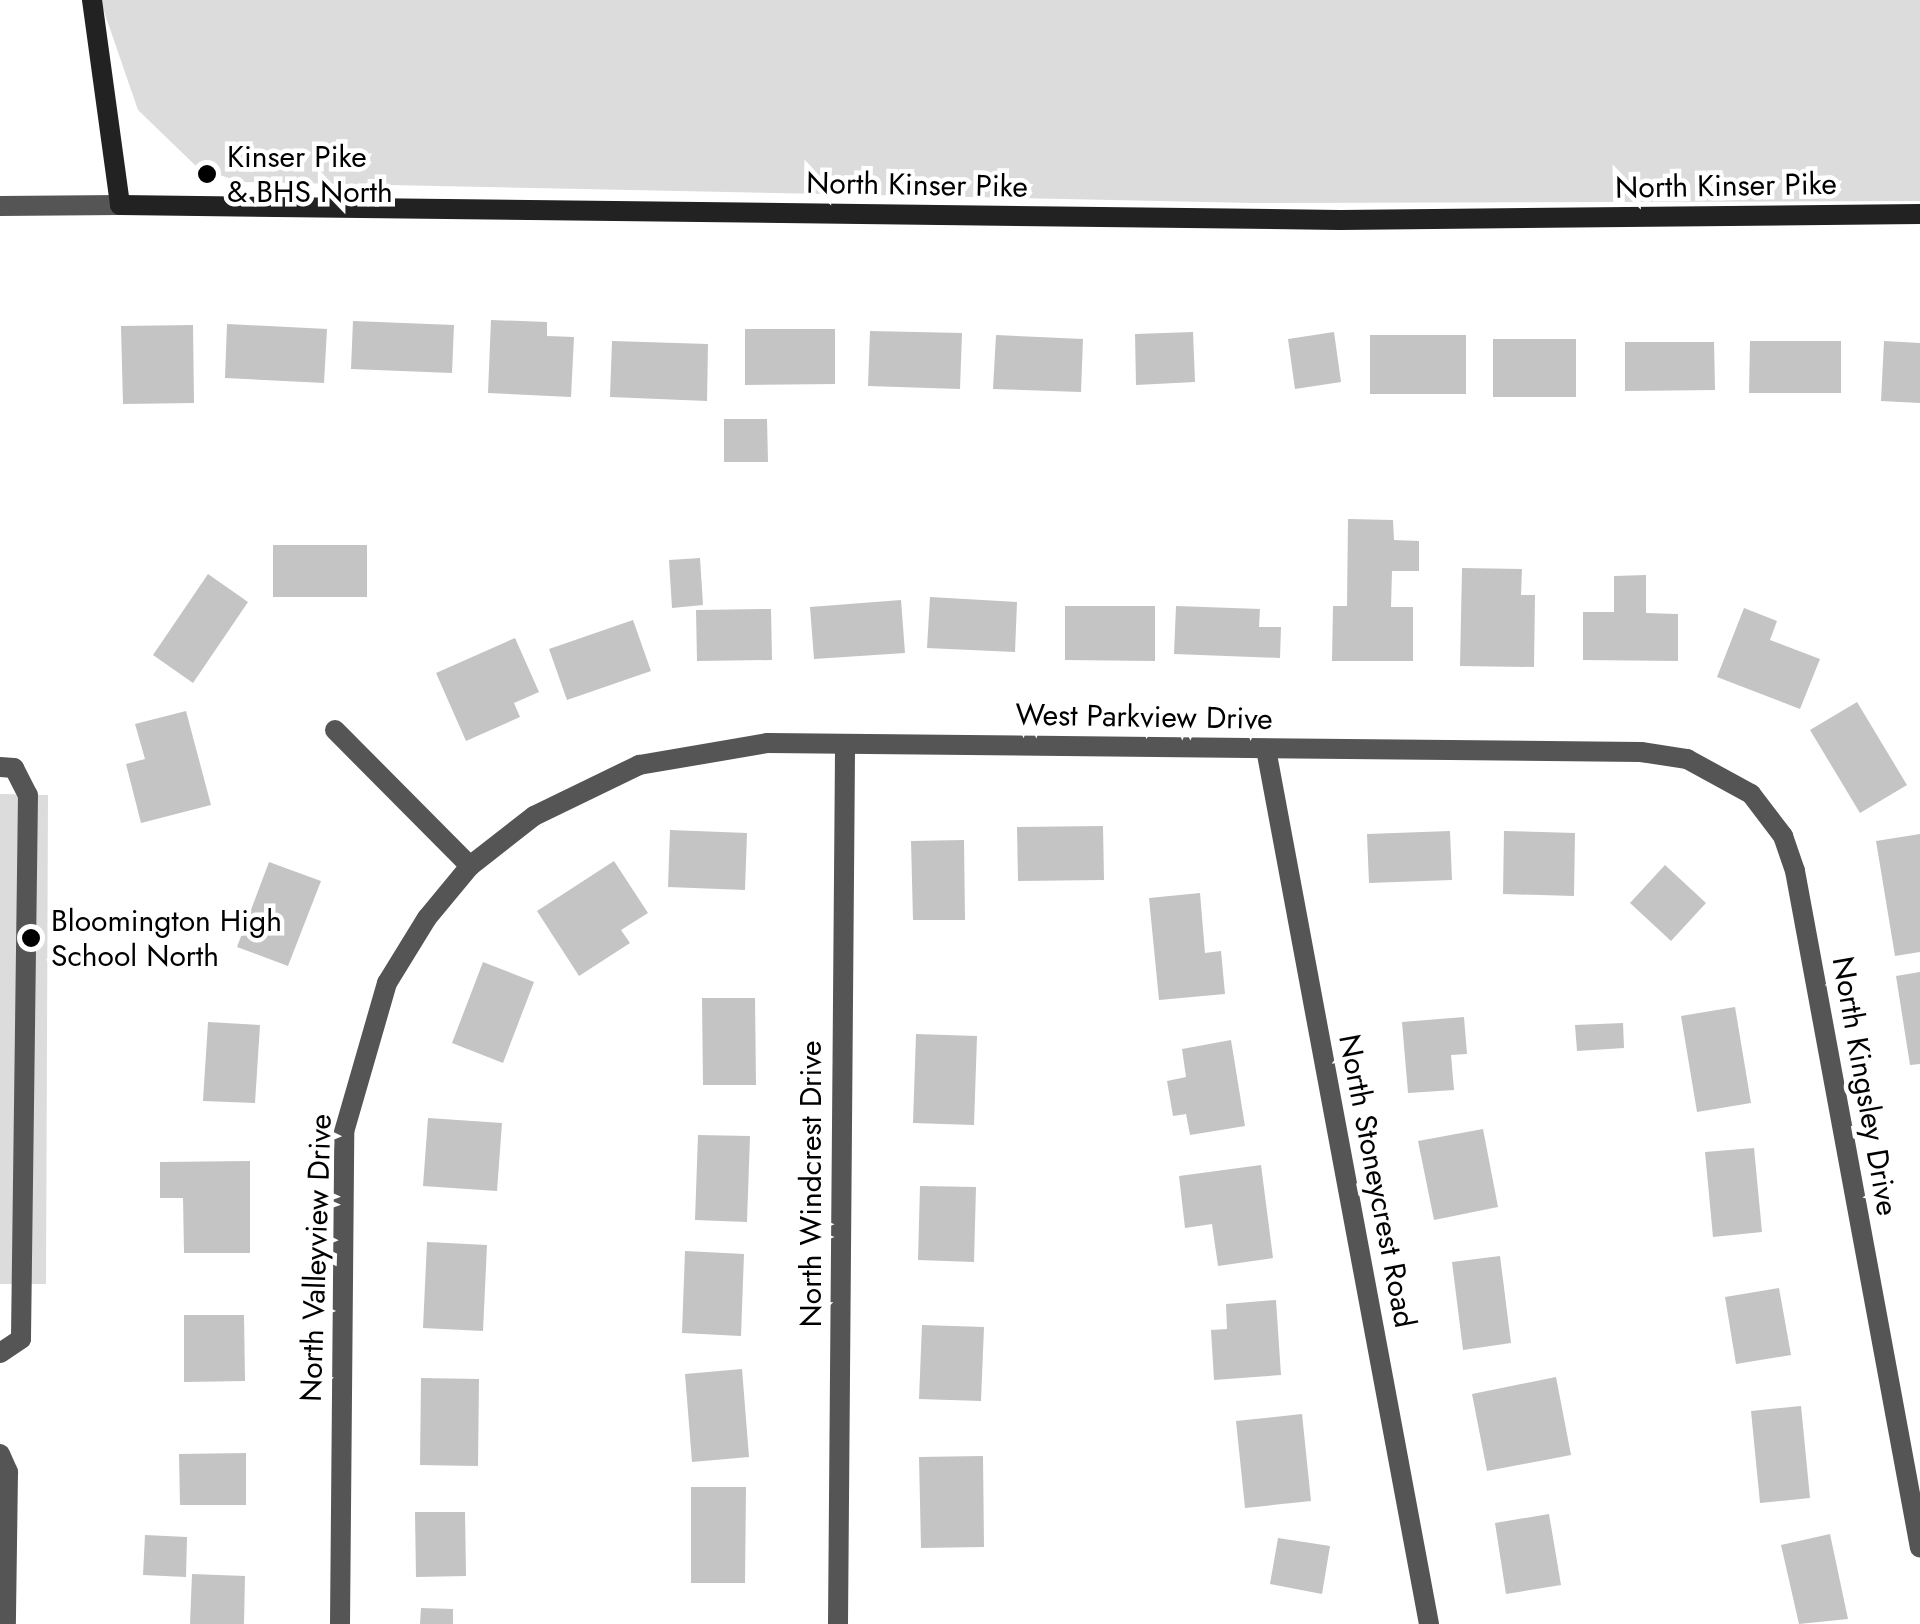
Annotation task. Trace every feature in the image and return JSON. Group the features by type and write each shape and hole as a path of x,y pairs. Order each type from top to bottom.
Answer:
{"street":[{"path":"0,206 120,206 92,0"},
{"name":"North Kinser Pike","path":"120,206 1340,220 1920,214"},
{"path":"335,730 470,866"},
{"name":"West Parkview Drive","path":"470,866 534,816 639,765 725,746 844,744 1676,757 1751,794 1783,836 1794,871"},
{"name":"North Windcrest Drive","path":"838,1624 844,744"},
{"name":"North Stoneycrest Road","path":"1266,749 1429,1624"},
{"path":"0,767 14,768 28,795 20,1339 0,1354"},
{"name":"North Valleyview Drive","path":"340,1624 344,1132 387,983 427,918 470,866"},
{"name":"North Kingsley Drive","path":"1794,871 1920,1548"},
{"path":"0,1454 8,1472 6,1624"}],"shaded area":[{"path":"100,0 1920,0 1920,201 1254,203 241,182 198,168 138,110"},
{"path":"0,794 48,795 46,1284 0,1284"}],"building":[{"path":"491,320 547,322 547,336 574,337 571,397 488,393"},
{"path":"353,321 454,325 452,373 351,369"},
{"path":"227,324 327,329 324,383 225,378"},
{"path":"193,325 194,403 123,404 121,326"},
{"path":"745,329 835,329 835,384 745,385"},
{"path":"870,331 962,333 960,389 868,386"},
{"path":"1193,332 1195,382 1136,385 1135,334"},
{"path":"1334,332 1341,382 1295,389 1288,339"},
{"path":"996,335 1083,339 1081,392 993,389"},
{"path":"1370,335 1466,335 1466,394 1370,394"},
{"path":"1493,339 1576,339 1576,397 1493,397"},
{"path":"612,341 708,344 707,401 610,397"},
{"path":"1750,341 1841,341 1841,393 1749,393"},
{"path":"1884,341 1920,343 1920,403 1881,401"},
{"path":"1625,342 1714,342 1715,390 1625,391"},
{"path":"724,419 767,419 768,462 724,462"},
{"path":"1348,519 1393,520 1394,540 1419,541 1419,571 1392,571 1391,607 1413,607 1413,661 1332,661 1333,606 1347,606"},
{"path":"273,545 367,545 367,597 273,597"},
{"path":"700,558 703,605 672,608 669,560"},
{"path":"1462,568 1522,569 1521,595 1535,595 1534,667 1460,666"},
{"path":"208,574 248,602 193,683 153,655"},
{"path":"1646,575 1646,613 1678,614 1678,661 1583,660 1583,612 1614,612 1614,576"},
{"path":"930,597 1017,602 1015,652 927,648"},
{"path":"901,600 905,653 814,659 810,607"},
{"path":"1065,606 1155,606 1155,661 1065,660"},
{"path":"1176,606 1260,609 1259,627 1281,627 1280,658 1174,654"},
{"path":"1744,608 1777,621 1770,640 1820,659 1800,709 1717,677"},
{"path":"771,609 772,660 697,661 696,610"},
{"path":"633,620 651,671 567,700 549,649"},
{"path":"515,638 539,692 514,703 520,717 466,741 436,673"},
{"path":"1857,702 1907,785 1860,813 1810,730"},
{"path":"186,711 211,805 141,823 126,764 145,759 135,724"},
{"path":"1103,826 1104,880 1018,881 1017,827"},
{"path":"670,830 747,833 745,890 668,887"},
{"path":"1450,831 1452,880 1369,883 1367,834"},
{"path":"1504,831 1575,833 1574,896 1503,894"},
{"path":"1920,834 1920,952 1895,956 1876,841"},
{"path":"964,840 965,920 913,920 911,841"},
{"path":"614,861 648,913 621,930 630,943 579,976 537,911"},
{"path":"269,862 321,881 288,966 237,947"},
{"path":"1665,865 1706,903 1671,941 1630,903"},
{"path":"1200,893 1205,953 1221,951 1225,994 1159,1000 1149,898"},
{"path":"483,962 534,982 503,1063 452,1043"},
{"path":"1920,972 1920,1064 1910,1065 1896,976"},
{"path":"702,998 755,998 756,1085 703,1085"},
{"path":"1735,1007 1751,1103 1697,1112 1681,1016"},
{"path":"1464,1017 1467,1054 1451,1055 1454,1090 1408,1093 1402,1022"},
{"path":"208,1022 260,1025 255,1103 203,1101"},
{"path":"1623,1023 1624,1048 1577,1051 1575,1025"},
{"path":"916,1034 977,1036 974,1125 913,1123"},
{"path":"1231,1040 1245,1126 1190,1135 1186,1114 1173,1116 1167,1081 1186,1077 1182,1049"},
{"path":"428,1118 502,1123 497,1191 423,1186"},
{"path":"1483,1129 1498,1207 1434,1220 1418,1141"},
{"path":"698,1135 750,1136 747,1222 695,1220"},
{"path":"1754,1148 1762,1232 1713,1237 1705,1152"},
{"path":"250,1161 250,1253 184,1253 183,1198 160,1198 160,1162"},
{"path":"1261,1165 1273,1258 1218,1266 1212,1224 1185,1228 1179,1176"},
{"path":"920,1186 976,1187 974,1262 918,1260"},
{"path":"427,1242 487,1245 483,1331 423,1328"},
{"path":"685,1251 744,1254 741,1336 682,1333"},
{"path":"1500,1256 1511,1343 1463,1350 1452,1262"},
{"path":"1779,1288 1791,1355 1736,1364 1725,1297"},
{"path":"1276,1300 1281,1375 1214,1380 1211,1330 1227,1329 1226,1304"},
{"path":"184,1315 244,1315 245,1381 184,1382"},
{"path":"922,1325 984,1327 981,1401 919,1399"},
{"path":"742,1369 749,1457 692,1462 685,1374"},
{"path":"1556,1377 1571,1455 1487,1471 1472,1394"},
{"path":"421,1378 479,1379 478,1466 420,1465"},
{"path":"1801,1406 1810,1498 1760,1503 1751,1411"},
{"path":"1302,1414 1311,1501 1245,1508 1236,1421"},
{"path":"246,1453 246,1505 180,1505 179,1454"},
{"path":"983,1456 984,1547 921,1548 919,1457"},
{"path":"691,1487 746,1487 745,1583 691,1583"},
{"path":"415,1512 465,1512 466,1576 416,1577"},
{"path":"1549,1514 1561,1585 1506,1594 1495,1523"},
{"path":"1830,1534 1848,1619 1799,1624 1781,1545"},
{"path":"145,1535 187,1537 186,1577 143,1575"},
{"path":"1278,1538 1330,1546 1322,1594 1270,1584"},
{"path":"192,1574 245,1576 244,1624 190,1624"},
{"path":"421,1608 453,1609 453,1624 420,1624"}],"place":[{"name":"Kinser Pike & BHS North","path":"207,174"},
{"name":"Bloomington High School North","path":"31,938"}]}
